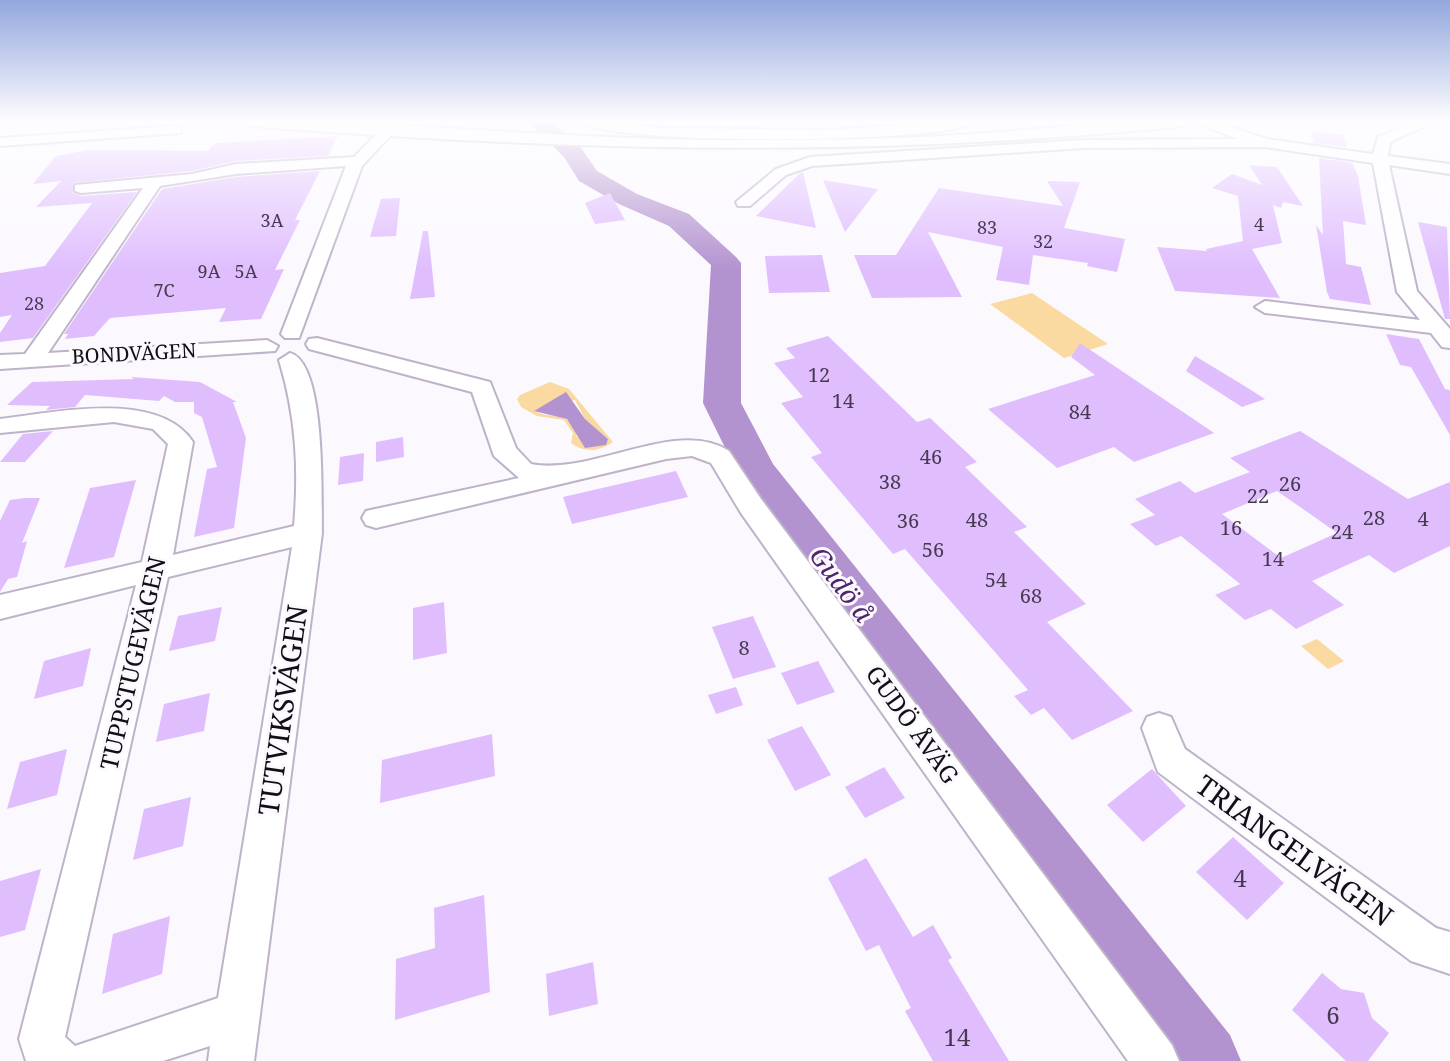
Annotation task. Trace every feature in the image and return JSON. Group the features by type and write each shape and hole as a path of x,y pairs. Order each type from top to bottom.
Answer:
{"street":[{"path":"81,188 192,179 229,171"},
{"path":"292,346 341,194 352,171"},
{"path":"744,202 785,171"},
{"path":"1382,171 1407,292 1444,335"},
{"path":"32,360 155,182"},
{"path":"1265,307 1444,335"},
{"name":"BONDVÄGEN","path":"0,362 292,346"},
{"name":"GUDÖ ÅVÄG","path":"292,346 383,357 451,381 482,387 508,458 530,474 585,472 663,452 710,451 727,462 748,503 808,580 1156,1061"},
{"name":"TUTVIKSVÄGEN","path":"231,1061 308,533 309,417 292,346"},
{"name":"TUPPSTUGEVÄGEN","path":"0,426 114,415 161,423 181,442 155,570 42,1039 45,1050 58,1061"},
{"path":"376,518 585,472"},
{"path":"0,607 308,533"},
{"name":"TRIANGELVÄGEN","path":"1159,728 1171,760 1426,946 1450,953"},
{"path":"92,1061 238,1014"}],"shaded area":[{"path":"1032,293 1108,344 1064,358 990,304"},
{"path":"550,382 569,389 613,442 592,450 576,446 571,443 573,433 564,420 537,416 521,407 517,399","holes":["575,400 585,419 608,439 577,437 575,428 566,419 535,411"]},
{"path":"566,392 585,419 608,439 606,445 585,448 567,419 534,411"},
{"path":"1317,639 1344,661 1328,669 1301,646"}],"building":[{"path":"44,171 194,171 73,183 73,193 81,196 137,192 33,338 0,342 0,333 12,315 0,317 0,273 45,266 92,203 36,207 61,181 33,184"},
{"path":"320,171 295,220 300,220 275,270 284,269 261,319 219,322 226,308 110,318 94,336 65,339 68,334 64,334 162,189 236,177"},
{"path":"1253,171 1279,171 1303,206 1283,202 1281,208 1273,205 1282,243 1252,249 1280,298 1175,291 1157,247 1207,251 1243,241 1238,196 1212,188 1232,174 1262,185"},
{"path":"1320,171 1355,171 1366,225 1343,221 1346,264 1361,267 1371,305 1330,299 1316,225 1323,235"},
{"path":"803,172 816,228 756,216 799,174"},
{"path":"823,180 878,189 845,232"},
{"path":"1047,181 1080,182 1064,228 1125,239 1117,272 1087,266 1088,263 1033,255 1029,285 996,280 1003,247 928,232 962,297 872,298 854,255 896,255 939,188 1063,206"},
{"path":"610,193 625,220 595,224 585,203"},
{"path":"400,198 396,236 370,237 381,199"},
{"path":"1418,222 1447,227 1450,319 1445,319"},
{"path":"423,231 428,231 435,297 410,299"},
{"path":"822,255 830,292 769,293 765,256"},
{"path":"1386,334 1419,339 1445,389 1450,390 1450,435 1411,367 1400,365"},
{"path":"828,336 917,422 930,418 977,462 965,467 1027,527 1014,532 1086,604 1047,622 1133,711 1072,740 1044,708 1031,715 1014,696 1028,690 905,549 893,554 811,457 822,453 781,403 803,397 774,363 795,358 786,348"},
{"path":"1080,343 1214,433 1134,462 1114,447 1057,468 988,409 1095,375 1071,357"},
{"path":"1195,356 1265,399 1242,407 1186,371"},
{"path":"131,377 200,382 237,402 233,402 246,438 234,528 194,537 207,469 217,467 202,417 194,413 194,402 175,402 164,396 159,401 85,395 75,407 46,410 50,406 7,405 32,382 134,379"},
{"path":"53,431 25,462 0,462 23,434"},
{"path":"1300,431 1408,499 1450,482 1450,546 1394,573 1369,555 1312,581 1344,605 1296,629 1271,609 1245,620 1215,595 1240,584 1181,536 1156,546 1130,524 1155,515 1135,499 1180,481 1195,493 1250,472 1230,458","holes":["1277,491 1337,533 1281,558 1222,514"]},
{"path":"403,437 404,457 376,462 376,442"},
{"path":"364,453 363,481 338,485 340,457"},
{"path":"676,471 688,497 572,524 563,497"},
{"path":"136,480 114,557 64,568 90,488"},
{"path":"40,498 22,543 27,541 17,577 8,579 0,592 0,521 10,500"},
{"path":"444,602 447,653 413,660 413,608"},
{"path":"222,607 215,641 169,651 178,616"},
{"path":"753,616 776,667 733,679 712,627"},
{"path":"91,648 83,686 34,699 44,661"},
{"path":"818,661 835,692 797,705 781,673"},
{"path":"736,687 743,705 716,714 708,695"},
{"path":"210,693 204,731 156,742 164,704"},
{"path":"802,726 831,775 795,791 767,740"},
{"path":"492,734 495,776 380,803 382,760"},
{"path":"67,749 57,795 7,809 20,762"},
{"path":"884,767 905,798 865,818 845,787"},
{"path":"1152,769 1186,806 1143,842 1107,805"},
{"path":"191,797 183,846 133,860 144,809"},
{"path":"1233,837 1284,883 1247,920 1196,872"},
{"path":"866,858 913,937 933,925 952,958 948,960 1009,1061 933,1061 905,1011 911,1008 879,945 866,951 828,878"},
{"path":"41,869 25,930 0,937 0,881"},
{"path":"484,895 490,992 395,1020 396,959 435,948 434,908"},
{"path":"170,916 162,974 102,994 113,934"},
{"path":"593,962 598,1004 549,1016 546,974"},
{"path":"1322,973 1341,989 1364,993 1372,1018 1389,1033 1368,1061 1346,1061 1292,1010"}],"waterway":[{"name":"Gudö å","path":"584,171 588,176 628,199 679,220 726,263 722,403 756,470 1204,1061"}]}
